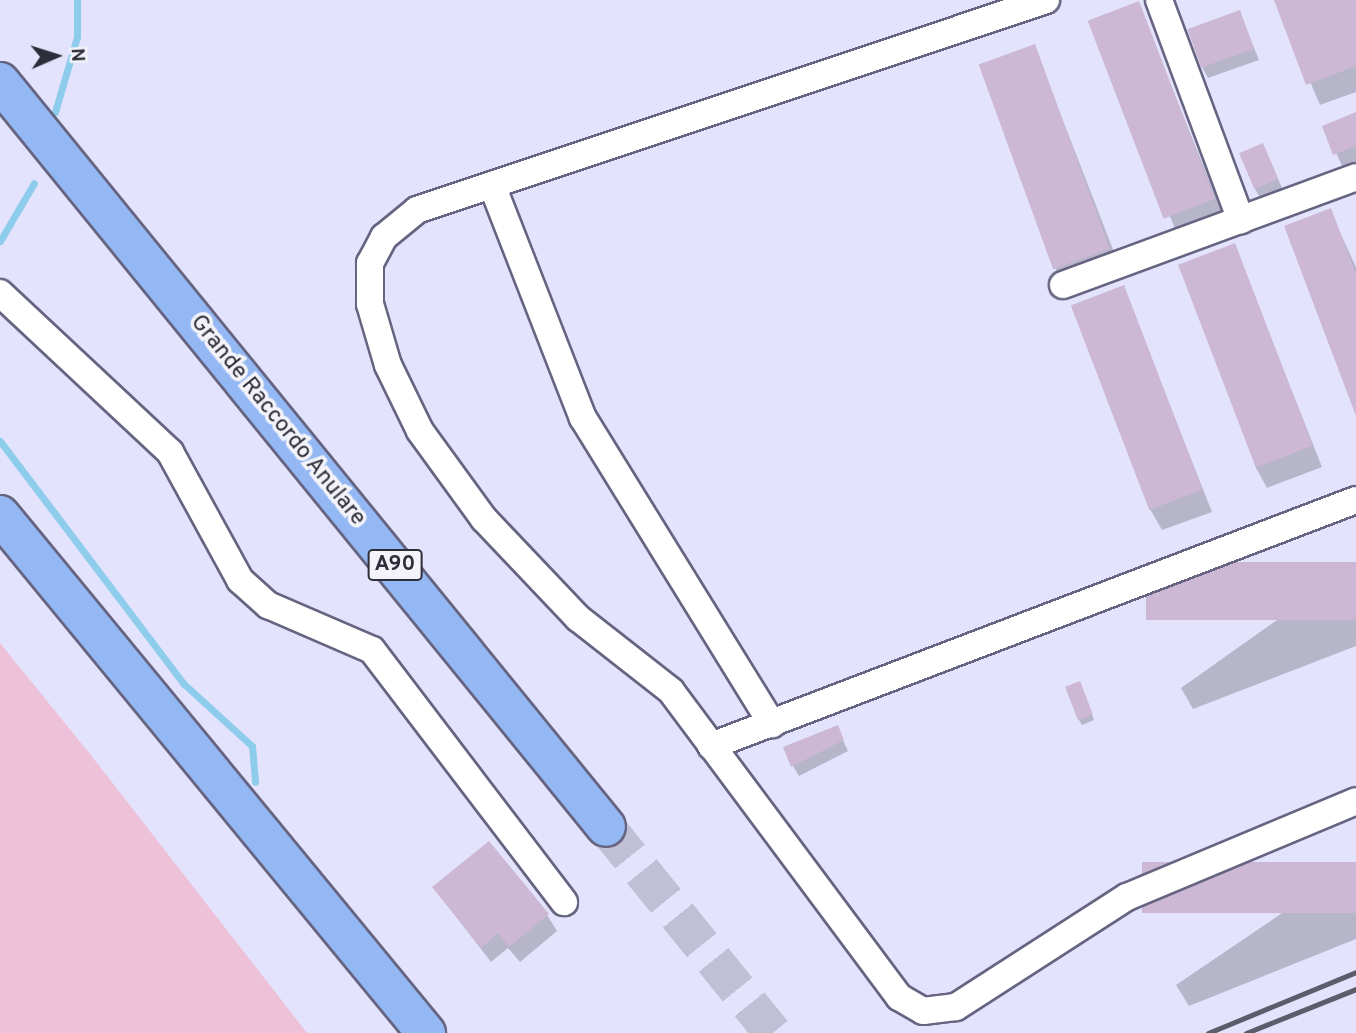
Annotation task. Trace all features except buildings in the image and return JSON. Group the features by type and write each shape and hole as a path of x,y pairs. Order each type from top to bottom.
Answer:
{"highway":[{"name":"Grande Raccordo Anulare","path":"0,82 607,827"},
{"path":"0,515 426,1033"}],"lane":[{"path":"1046,0 417,210 384,237 370,264 370,304 388,365 420,431 484,519 578,618 671,691 899,997 923,1011 956,1007 1127,897 1356,801"},
{"path":"1159,0 1241,220"},
{"path":"1063,285 1356,177"},
{"path":"492,185 583,418 772,724"},
{"path":"0,293 170,452 240,580 268,604 372,650 564,902"},
{"path":"711,746 1356,500"}],"shaded area":[{"path":"0,643 90,754 307,1033 0,1033"}],"waterway":[{"path":"55,112 77,37 77,0"},
{"path":"0,241 34,183"},
{"path":"0,441 184,684 252,746 255,782"}],"tunnel":[{"path":"606,827 773,1033"}],"railway":[{"path":"1208,1033 1356,972"},
{"path":"1246,1033 1356,989"}]}
